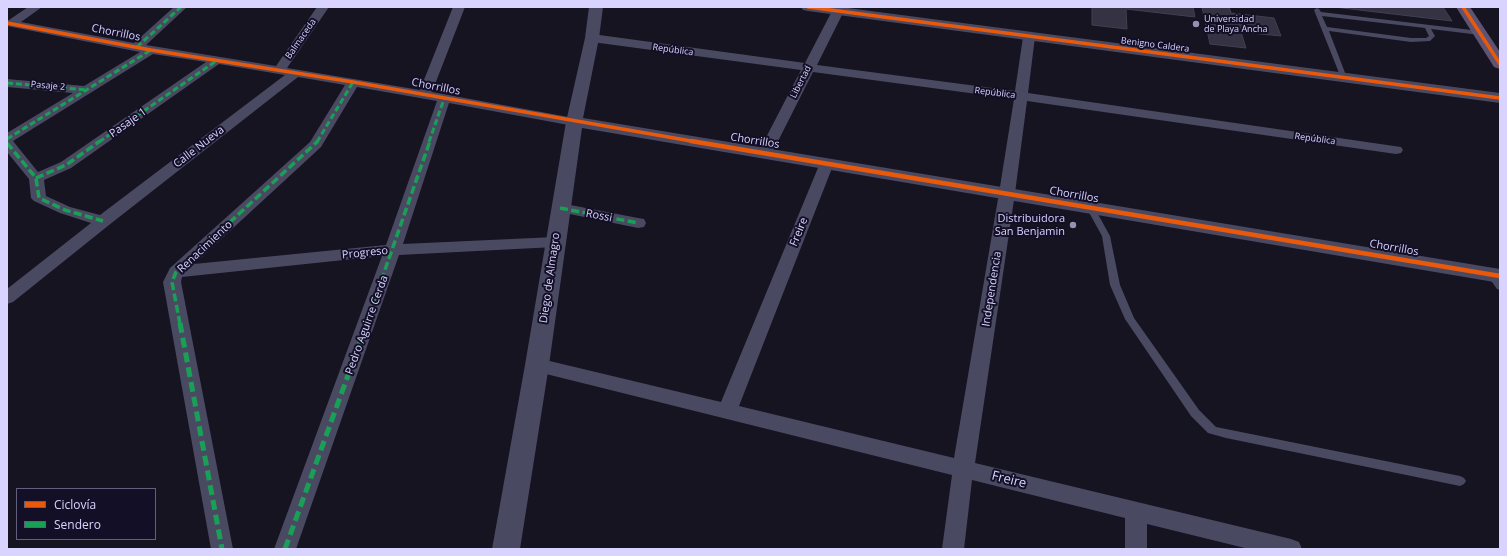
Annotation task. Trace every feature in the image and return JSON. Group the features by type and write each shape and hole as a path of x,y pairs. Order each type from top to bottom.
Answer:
{"main road":[{"path":"1463,7 1500,64"}],"street":[{"path":"9,23 36,7"},
{"path":"137,47 181,7"},
{"name":"Balmaceda","path":"279,70 323,7"},
{"path":"425,95 459,7"},
{"name":"Diego de Almagro","path":"506,549 537,365 574,122 592,38 596,7"},
{"name":"Benigno Caldera","path":"808,7 1500,98"},
{"name":"Libertad","path":"765,153 838,11"},
{"name":"Chorrillos","path":"9,23 151,50 353,82 574,122 1090,207 1497,279"},
{"name":"Independencia","path":"953,549 963,469 1007,193 1029,37"},
{"name":"República","path":"592,38 808,69 1020,96 1396,150"},
{"path":"7,139 151,50"},
{"name":"Pasaje 1","path":"36,178 66,166 216,61"},
{"name":"Calle Nueva","path":"7,298 103,221 295,73"},
{"name":"Renacimiento","path":"222,549 172,282 176,272 316,144 353,82"},
{"name":"Pasaje 2","path":"7,83 88,90"},
{"name":"Pedro Aguirre Cerda","path":"285,549 394,250 444,99"},
{"path":"7,143 36,178 39,198 65,210 103,221"},
{"name":"Freire","path":"727,412 827,163"},
{"name":"Rossi","path":"560,208 638,223"},
{"name":"Progreso","path":"176,272 394,250 555,242"},
{"name":"Freire","path":"537,365 1291,549"},
{"path":"1136,511 1136,549"}],"lane":[{"path":"1344,78 1318,11 1480,33"},
{"path":"1324,29 1428,40 1432,36 1427,27"},
{"path":"1090,207 1106,236 1115,285 1130,319 1196,413 1212,430 1460,481"}],"building":[{"path":"1092,7 1193,7 1195,17 1126,9 1127,29 1092,25"},
{"path":"1202,7 1229,7 1231,13 1274,18 1281,36 1241,32 1246,48 1210,44"},
{"path":"1334,7 1443,7 1452,21"}],"marked path":[{"path":"137,47 181,7"},
{"path":"7,139 151,50"},
{"path":"36,178 66,165 216,61"},
{"path":"222,549 172,282 176,272 316,144 353,82"},
{"path":"7,83 88,90"},
{"path":"285,549 393,250 444,99"},
{"path":"7,143 36,178 39,198 65,210 103,221"},
{"path":"560,208 638,223"}],"cycle path":[{"path":"808,7 1500,98"},
{"path":"1463,7 1500,64"},
{"path":"7,23 151,50 353,82 574,122 1500,276"}],"place":[{"name":"Universidad de Playa Ancha","path":"1196,24"},
{"name":"Distribuidora San Benjamin","path":"1073,225"}]}
